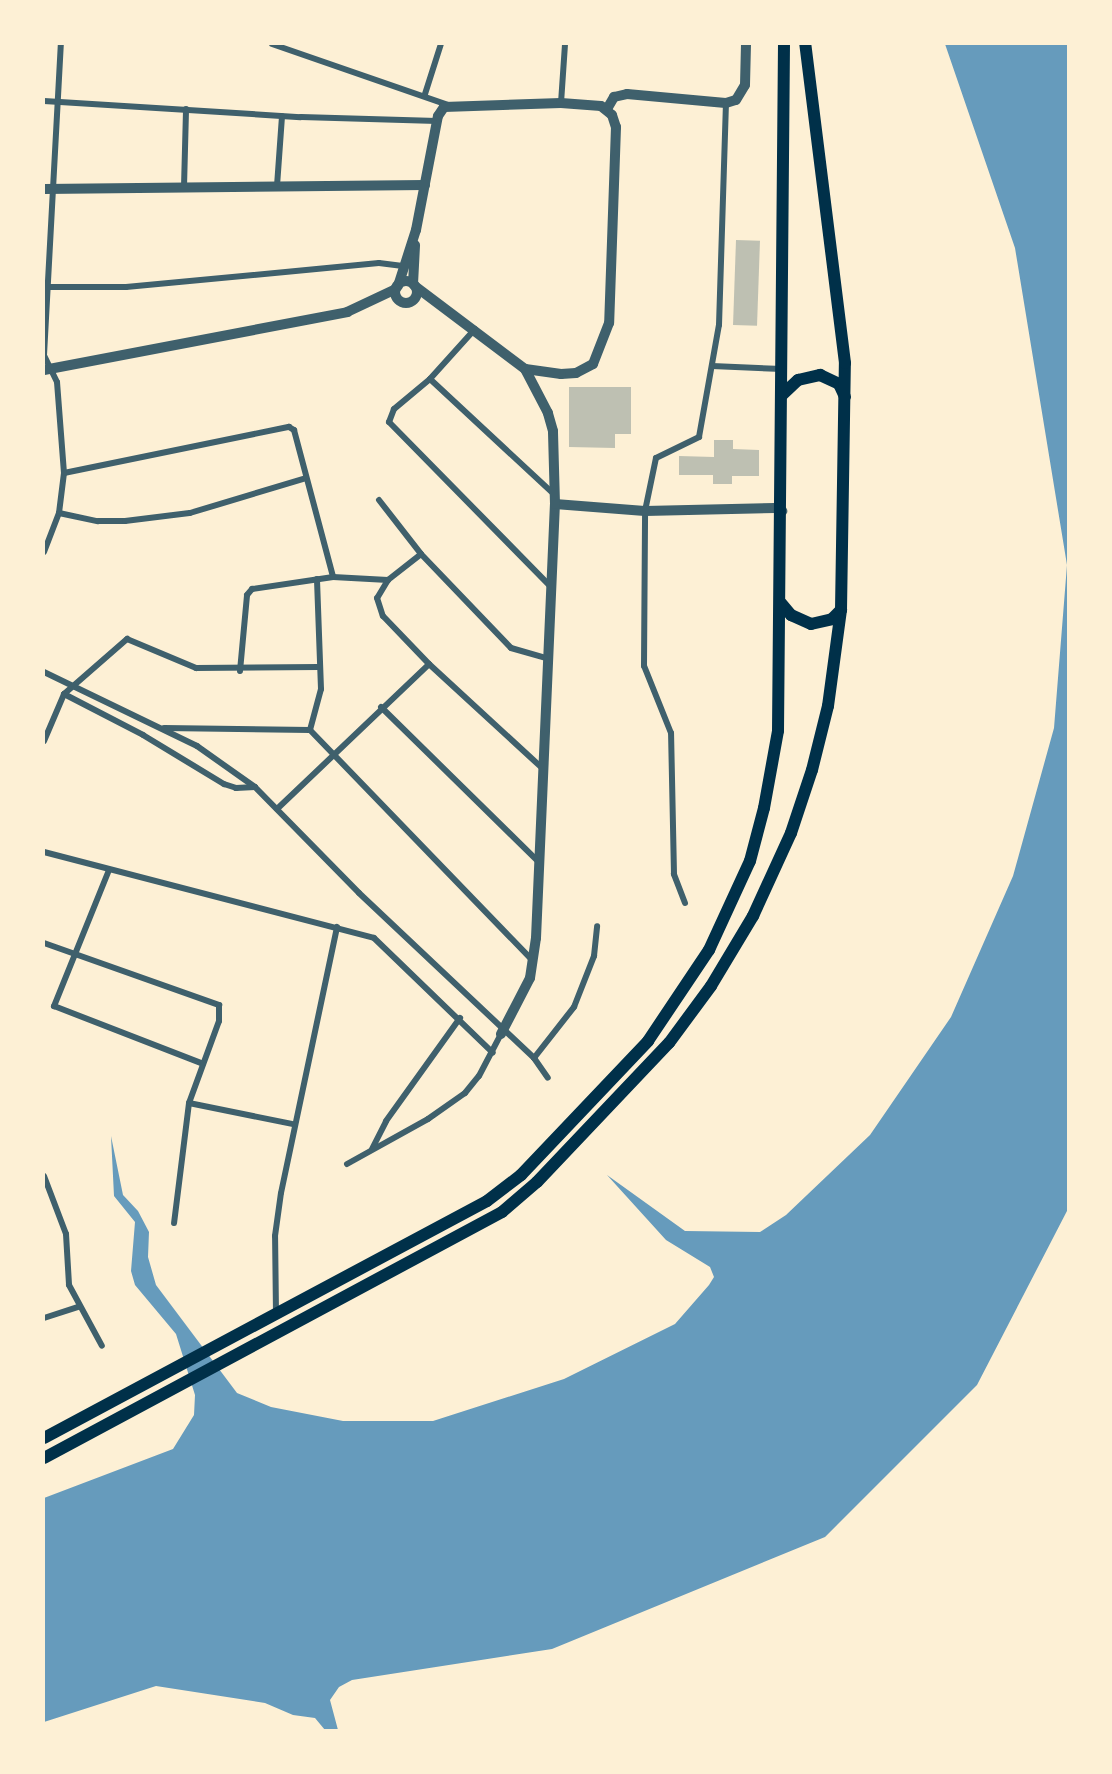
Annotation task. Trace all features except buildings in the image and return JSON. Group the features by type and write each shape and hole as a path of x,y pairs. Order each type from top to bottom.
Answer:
{"main road":[{"path":"44,1438 276,1317 487,1201 557,1138 672,1010 709,950 739,888 757,835 775,754 781,603 784,44"},
{"path":"44,1458 486,1222 518,1199 568,1151 691,1016 735,948 773,874 802,801 820,741 837,653 841,610 847,400 843,331 805,44"},
{"path":"783,394 798,380 820,375 839,384 847,400"},
{"path":"781,603 791,615 811,624 825,622 841,610"}],"street":[{"path":"44,552 59,513 64,473 57,382 47,369 44,356 48,189 61,44"},
{"path":"272,44 425,94 448,105 561,104 607,109"},
{"path":"425,94 441,44"},
{"path":"561,104 566,44"},
{"path":"607,109 614,98 627,94 726,103 736,100 744,89 746,44"},
{"path":"44,101 282,116 437,121"},
{"path":"685,903 674,874 670,733 644,666 645,511 656,458 699,437 719,325 726,103"},
{"path":"447,309 398,300 397,287 416,230 437,121 448,105"},
{"path":"184,187 186,109"},
{"path":"525,369 576,373 593,364 607,336 616,127 607,109"},
{"path":"277,186 282,116"},
{"path":"48,189 425,184"},
{"path":"412,302 417,296 414,285 416,230"},
{"path":"44,287 126,287 379,263 405,266"},
{"path":"47,369 347,312 403,282 414,285 525,369 549,412 553,431 555,500 541,767 534,962 523,997 493,1052 465,1093 428,1119 347,1164"},
{"path":"475,329 430,379 394,410 390,424 550,586"},
{"path":"712,366 777,365 783,369"},
{"path":"430,379 555,500 645,511 775,508 782,511"},
{"path":"64,473 282,427 294,430 333,577"},
{"path":"59,513 98,521 168,516 248,498 306,478"},
{"path":"379,500 421,554 511,648 546,658"},
{"path":"421,554 379,589 377,605 429,664 541,767"},
{"path":"240,670 249,591 333,577 388,580"},
{"path":"310,730 320,704 317,579"},
{"path":"44,741 64,694 127,639 196,669 319,667"},
{"path":"277,809 381,707 429,664"},
{"path":"44,672 70,687 213,754 255,787 502,1033 534,1058 548,1078"},
{"path":"64,694 224,783 236,788 255,787"},
{"path":"381,707 539,862"},
{"path":"161,728 310,730 534,962"},
{"path":"44,852 337,927 383,944 493,1052"},
{"path":"109,870 54,1003 64,1011 201,1063"},
{"path":"534,1058 574,1007 594,956 597,926"},
{"path":"276,1317 275,1236 292,1124 337,927"},
{"path":"44,943 219,1005 219,1021 201,1063 189,1103 174,1223"},
{"path":"372,1149 386,1121 460,1018"},
{"path":"189,1103 292,1124"},
{"path":"44,1176 63,1225 69,1285 78,1307 102,1346"},
{"path":"44,1318 78,1307"}],"water":[{"path":"945,44 1068,44 1068,1209 977,1385 825,1537 552,1649 352,1680 339,1687 330,1700 338,1730 325,1730 315,1718 293,1715 265,1703 156,1686 44,1722 44,1498 173,1449 194,1415 195,1395 176,1334 135,1285 131,1271 135,1222 114,1196 111,1136 123,1195 138,1211 149,1232 148,1257 156,1285 237,1393 271,1407 343,1421 433,1421 564,1379 675,1324 709,1285 714,1277 710,1267 666,1240 607,1175 685,1231 760,1232 786,1215 870,1135 951,1017 1013,876 1054,728 1067,565 1015,248"}]}
